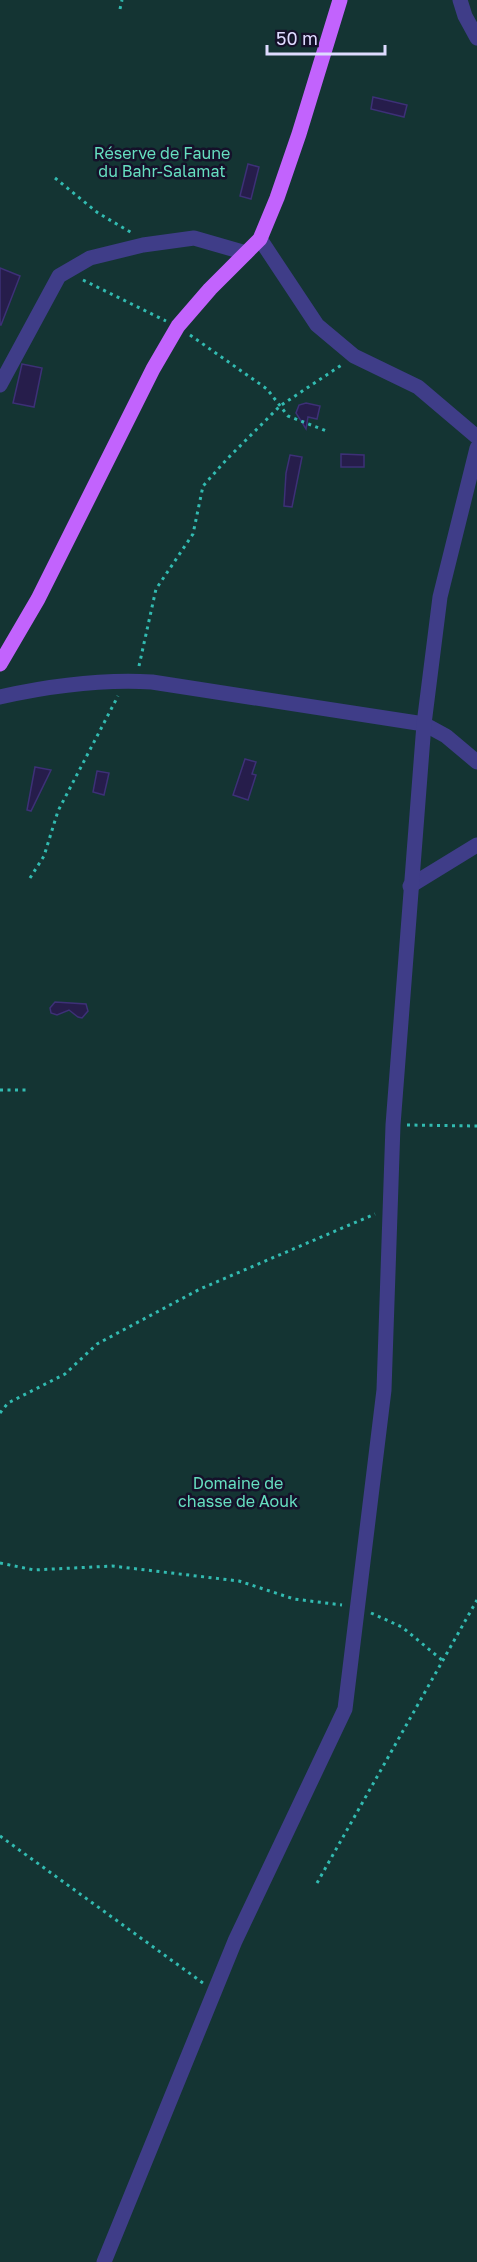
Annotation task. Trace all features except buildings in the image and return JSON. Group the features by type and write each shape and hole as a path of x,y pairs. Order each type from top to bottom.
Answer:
{"main road":[{"path":"0,664 38,599 153,369 178,326 210,289 260,239 278,198 340,0"}],"street":[{"path":"460,0 465,16 477,38"},
{"path":"0,386 59,276 90,258 152,244 194,238 246,253"},
{"path":"260,239 317,325 354,356 418,387 477,437"},
{"path":"104,2262 235,1941 345,1709 384,1390 393,1125 424,724 440,597 477,448"},
{"path":"0,697 40,688 126,681 152,682 424,724 446,736 477,762"},
{"path":"411,886 477,845"}],"path":[{"path":"120,9 122,0"},
{"path":"55,178 98,213 152,244"},
{"path":"76,266 81,278 178,326 267,389 288,416 328,432"},
{"path":"30,878 44,856 58,811 126,681 138,667 156,589 193,534 204,486 227,459 280,406 354,356"},
{"path":"0,1090 28,1090"},
{"path":"393,1125 477,1126"},
{"path":"0,1413 8,1403 64,1374 96,1344 200,1289 390,1208"},
{"path":"0,1563 34,1570 112,1566 238,1581 294,1599 357,1606 402,1628 442,1660"},
{"path":"317,1883 477,1600"},
{"path":"0,1836 215,1991"}],"green space":[{"name":"Domaine de chasse de Aouk","path":"0,0 477,0 477,2262 0,2262"}],"park label":[{"name":"Réserve de Faune du Bahr-Salamat","path":"162,162"}]}
